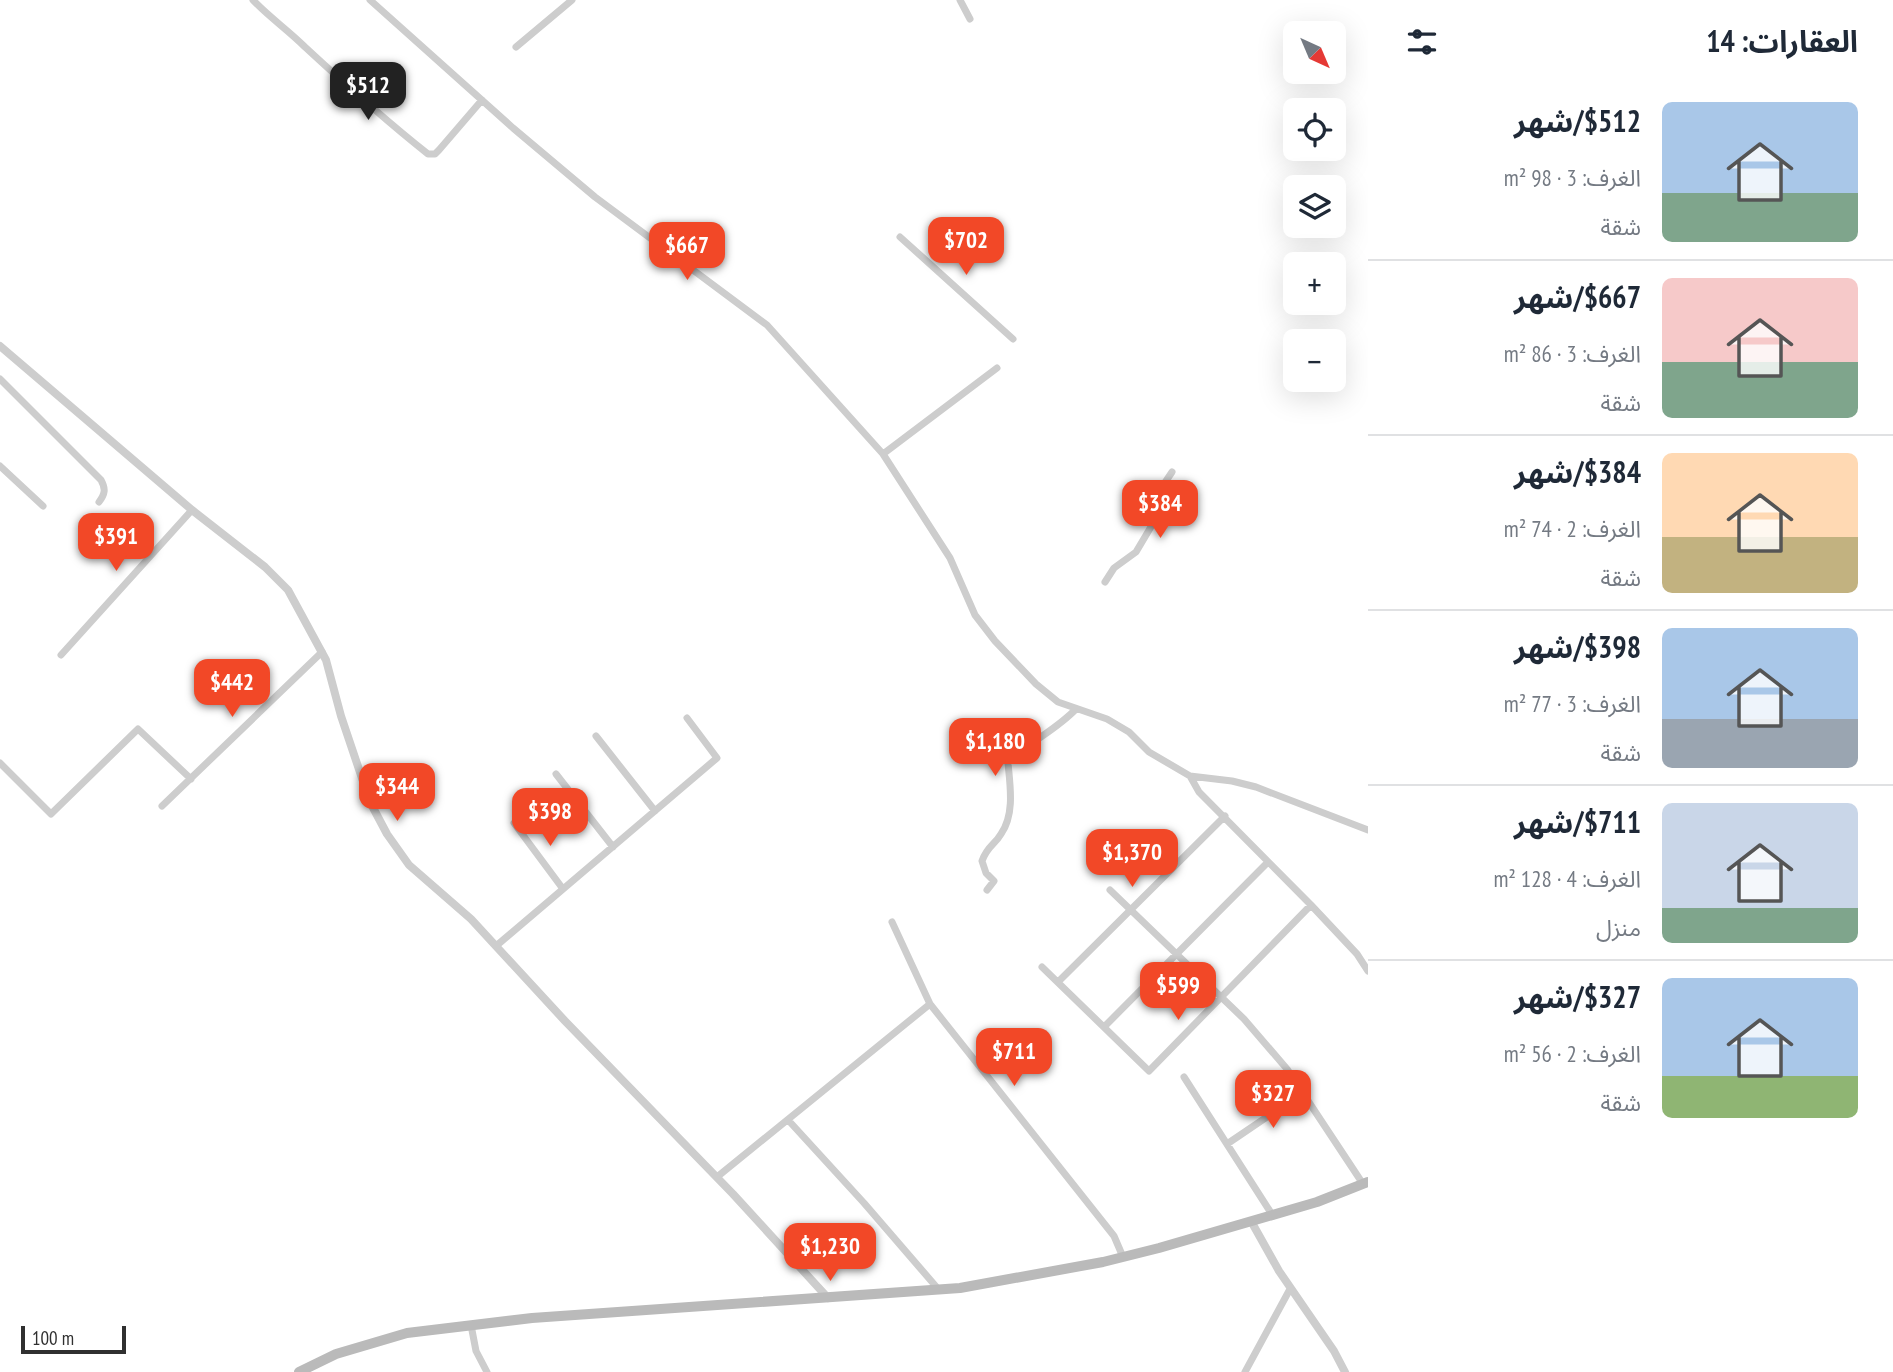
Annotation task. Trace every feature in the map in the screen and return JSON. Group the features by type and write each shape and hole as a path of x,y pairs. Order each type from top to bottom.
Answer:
{"main road":[{"path":"299,1372 318,1368 336,1354 407,1333 533,1318 973,1286 1122,1257 1273,1216 1366,1183"}],"street":[{"path":"253,0 345,85 428,154 435,154 482,100"},
{"path":"370,0 595,197 767,326 883,454 950,558 975,615 995,641 1058,702 1107,719 1129,732 1149,752 1190,776 1232,780 1256,787 1368,831"},
{"path":"516,47 572,0"},
{"path":"960,0 970,19"},
{"path":"900,237 1013,339"},
{"path":"0,346 192,510 265,567 288,590 326,660 341,716 370,802 387,834 409,865 446,895 496,946 717,1177 828,1298"},
{"path":"883,454 997,368"},
{"path":"0,379 101,481 105,486 104,495 99,502"},
{"path":"0,466 43,506"},
{"path":"1105,582 1114,568 1136,552 1155,520 1154,499 1172,472"},
{"path":"61,655 192,510"},
{"path":"162,806 322,652"},
{"path":"987,890 994,881 986,873 982,861 987,848 1001,835 1010,812 1007,763 1064,722 1076,709"},
{"path":"496,946 717,758 687,718"},
{"path":"0,763 51,814 138,729 191,779"},
{"path":"596,736 655,811"},
{"path":"556,774 613,847"},
{"path":"1190,776 1199,792 1311,905 1357,954 1368,971"},
{"path":"1059,981 1225,816"},
{"path":"514,823 563,889"},
{"path":"1105,1026 1268,862"},
{"path":"1110,890 1244,1018 1287,1069 1366,1183"},
{"path":"1042,967 1149,1071 1311,905"},
{"path":"892,922 930,1004 1114,1236 1122,1257"},
{"path":"717,1177 930,1004"},
{"path":"1184,1077 1273,1216"},
{"path":"1227,1144 1302,1093"},
{"path":"789,1121 939,1290"},
{"path":"1251,1221 1290,1289 1334,1351 1345,1372"},
{"path":"1245,1372 1290,1289"},
{"path":"471,1325 476,1351 486,1372"}]}
